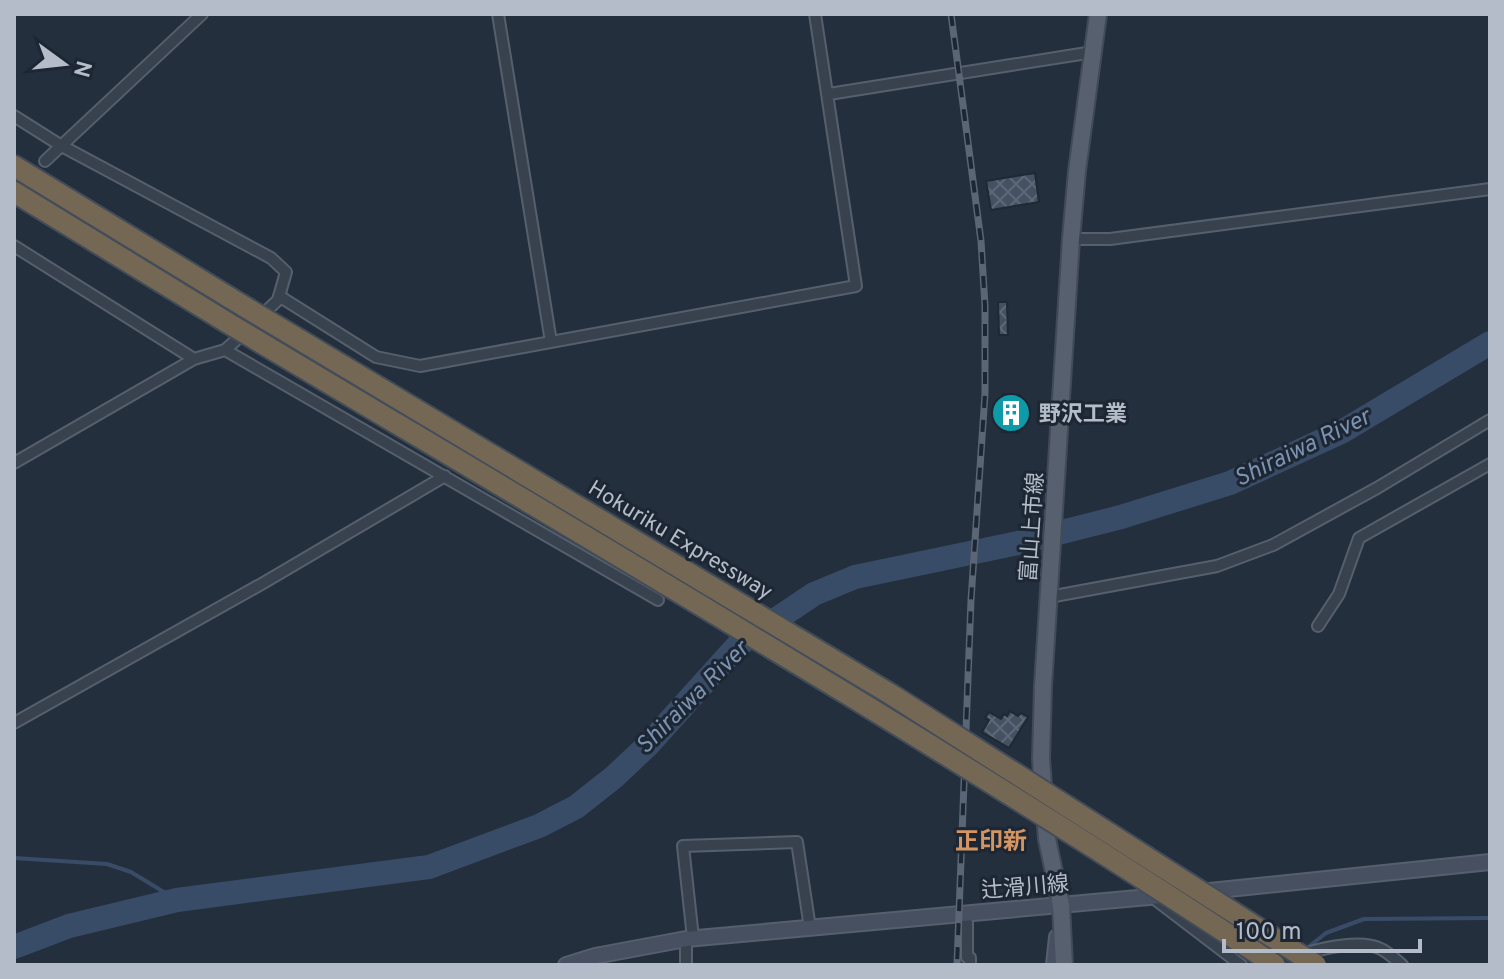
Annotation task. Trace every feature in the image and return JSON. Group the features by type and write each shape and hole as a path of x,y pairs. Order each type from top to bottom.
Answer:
{"highway":[{"name":"Hokuriku Expressway","path":"14,166 892,695 1316,965"},
{"path":"14,192 893,722 1275,965"}],"main road":[{"name":"富山上市線","path":"1061,905 1047,839 1041,759 1071,239 1098,14"},
{"name":"辻滑川線","path":"566,965 595,956 689,939 1152,897 1490,862"},
{"path":"1054,965 1061,905"},
{"path":"1061,905 1064,965"}],"street":[{"path":"45,161 202,14"},
{"path":"498,14 551,342"},
{"path":"279,296 376,357 420,366 856,286 815,14"},
{"path":"829,94 1093,52"},
{"path":"14,116 60,145 271,258 286,272 279,296 225,350 194,359 14,463"},
{"path":"1071,239 1110,239 1490,189"},
{"path":"14,246 194,359"},
{"path":"225,350 658,600"},
{"path":"1049,597 1217,566 1273,545 1377,488 1490,420"},
{"path":"1318,626 1339,594 1359,538 1490,464"},
{"path":"14,723 265,582 445,476"},
{"path":"686,965 689,939 683,846 797,842 810,928"},
{"path":"1152,897 1241,965"},
{"path":"967,923 967,957 970,958 970,965"},
{"path":"1264,965 1331,946 1350,945 1380,948 1402,965"}],"building":[{"path":"1035,173 1039,202 991,210 986,181"},
{"path":"998,302 1007,302 1008,335 999,335"},
{"name":"野沢工業","path":"1003,394 1020,395 1019,433 1002,432"},
{"path":"1010,711 1028,717 1009,748 982,732 989,720 985,718 989,712 1001,719"}],"waterway":[{"name":"Shiraiwa River","path":"14,947 69,926 177,900 429,867 539,826 576,807 614,777 648,745 738,645 814,594 855,577 1018,543 1121,517 1230,483 1343,431 1490,343"},
{"path":"14,858 107,864 131,872 177,900"},
{"path":"1307,948 1326,933 1364,919 1490,918"}],"railway":[{"path":"951,14 981,241 985,306 985,394 971,600 957,965"}],"place":[{"name":"野沢工業","path":"1011,413"}],"district":[{"name":"正印新","path":"991,841"}]}
